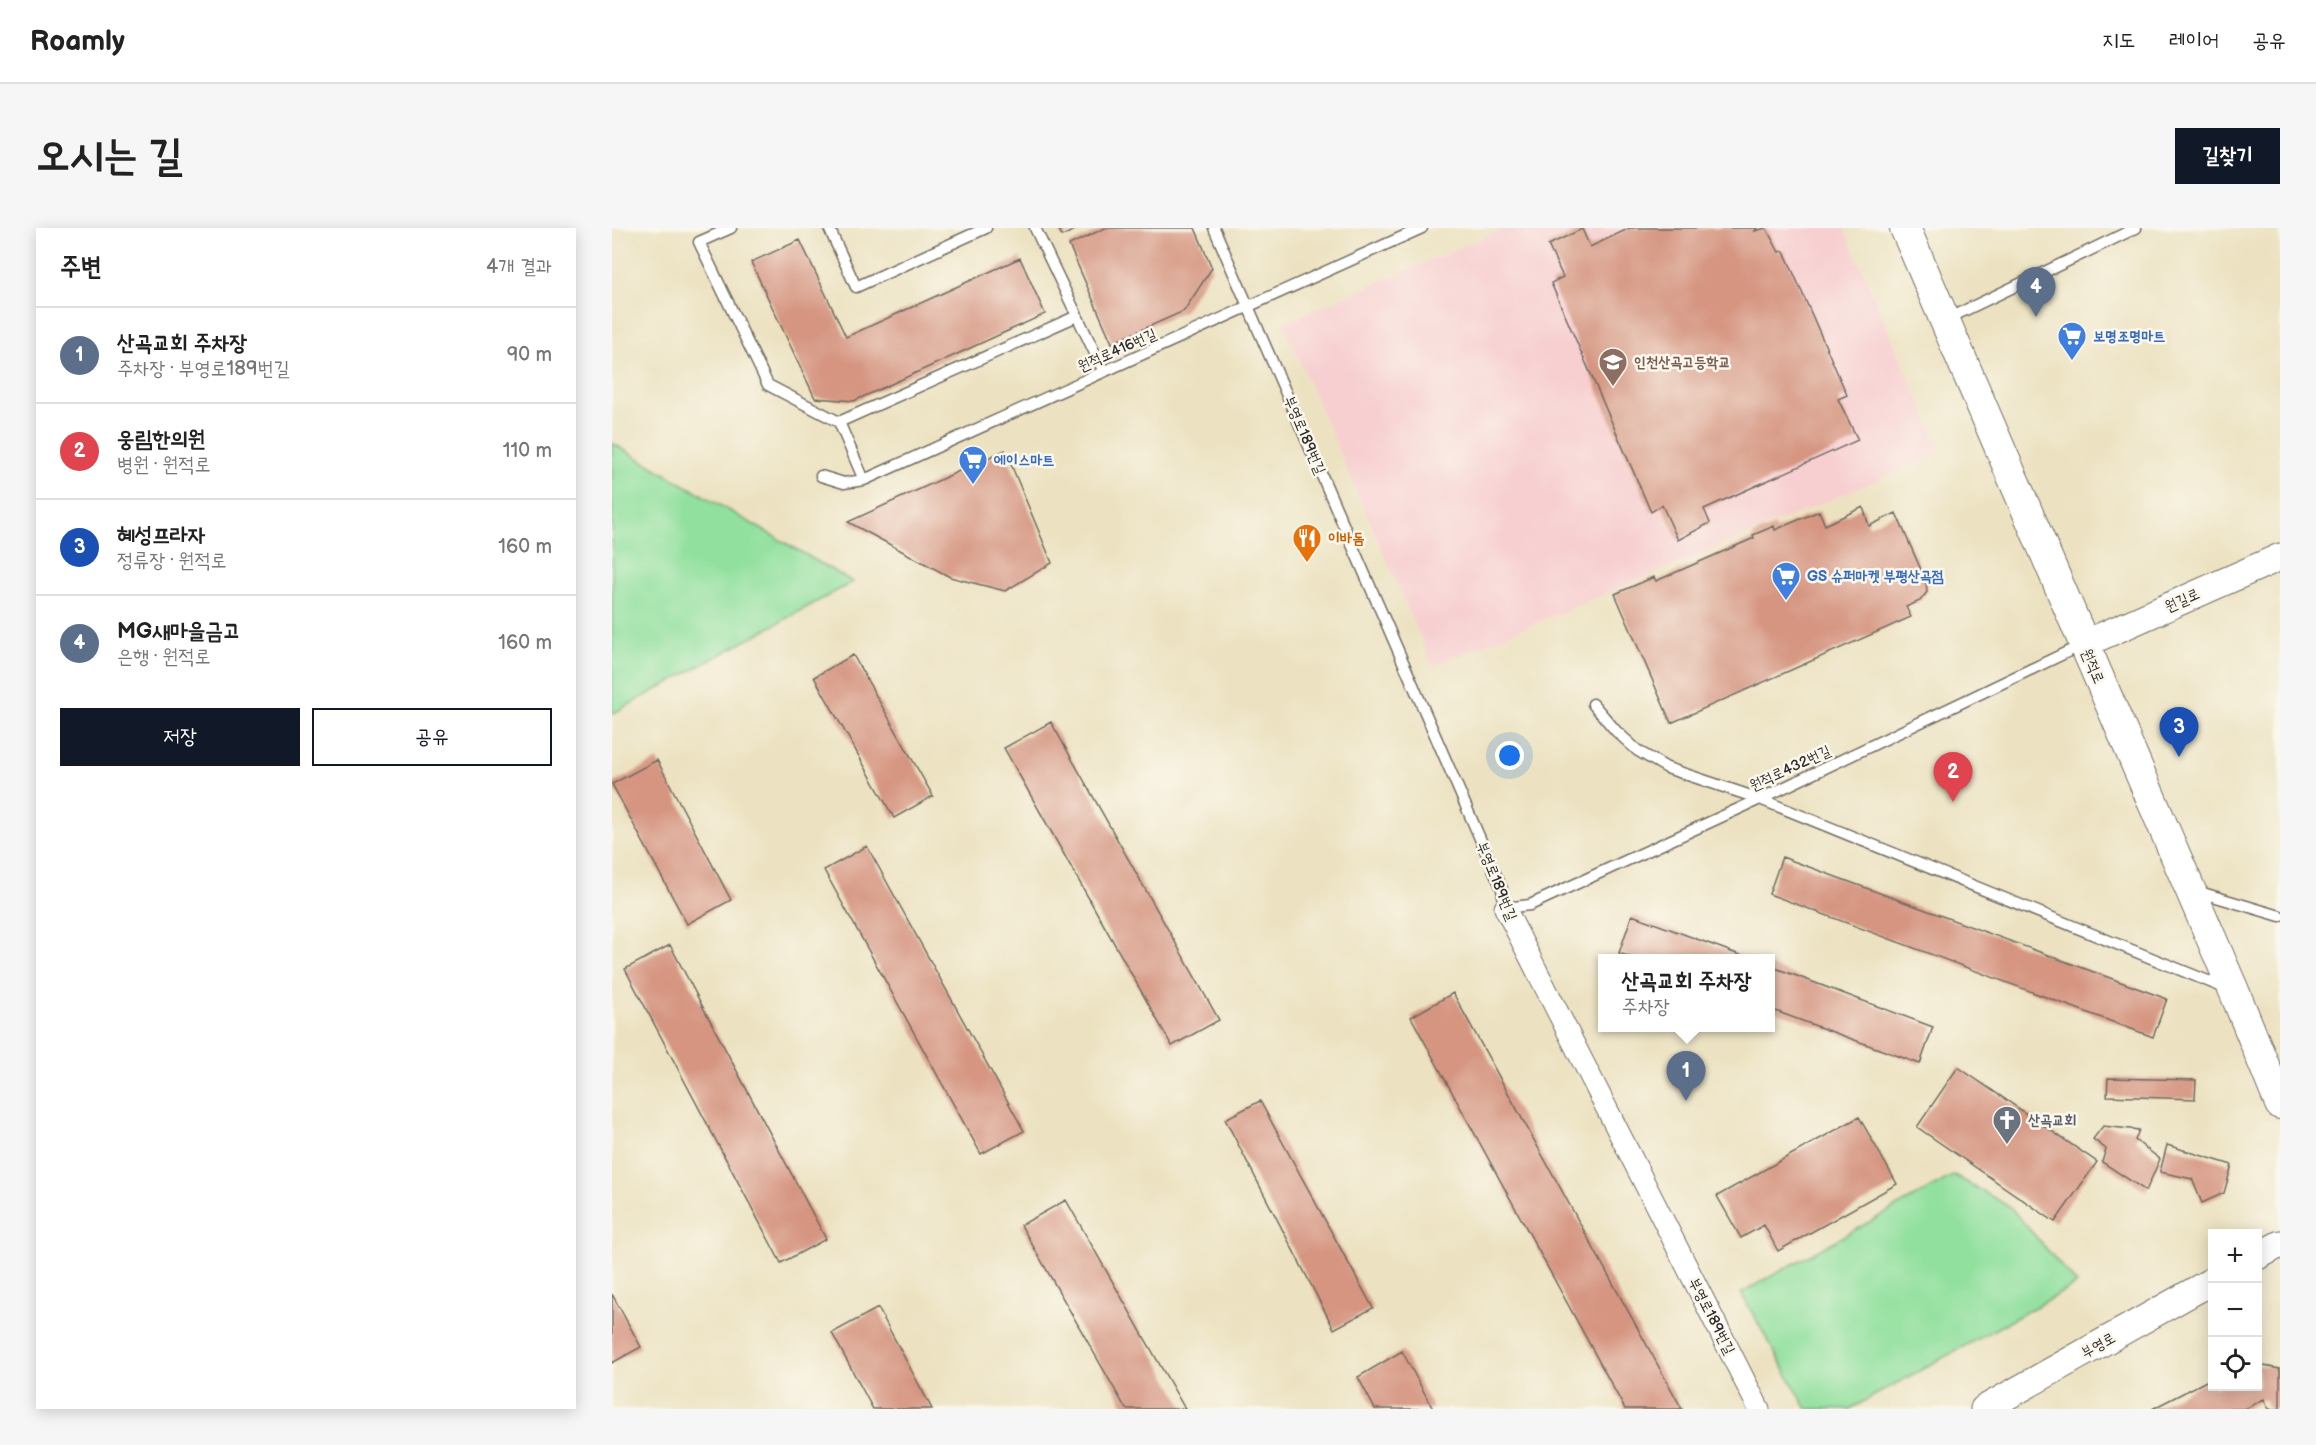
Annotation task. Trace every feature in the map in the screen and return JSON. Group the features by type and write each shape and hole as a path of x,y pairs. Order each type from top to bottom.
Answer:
{"main road":[{"name":"원적로","path":"1905,228 2234,991 2280,1104"}],"street":[{"name":"원길로","path":"2084,644 2280,557"},
{"name":"부영로189번길","path":"1505,908 1759,1409"},
{"path":"2262,1254 2280,1244"},
{"name":"부영로","path":"1984,1409 2208,1283"}],"lane":[{"path":"828,228 856,287 986,228"},
{"path":"1035,228 1104,372"},
{"name":"부영로189번길","path":"1214,228 1502,889 1505,908"},
{"name":"원적로416번길","path":"820,476 844,483 864,480 1422,228"},
{"path":"1945,320 2136,228"},
{"path":"728,229 699,242 768,385 839,422 864,480"},
{"path":"839,422 1077,316"},
{"name":"원적로432번길","path":"1505,908 1530,905 1760,799 2084,644"},
{"path":"1593,704 1616,731 1638,751 1667,768 1760,799 2234,991"},
{"path":"2190,889 2280,916"}],"shaded area":[{"name":"인천산곡고등학교","path":"1507,228 1844,228 1942,453 1433,666 1283,323"}],"green space":[{"path":"612,443 853,582 612,714"},
{"path":"1954,1175 2010,1207 2077,1284 1850,1409 1807,1409 1741,1293"}],"building":[{"path":"1058,228 1079,228 1062,236"},
{"path":"1105,228 1195,228 1212,268 1184,311 1112,343 1069,245"},
{"path":"1630,228 1757,228 1755,231 1766,228 1779,252 1784,251 1847,395 1838,399 1858,440 1704,509 1710,523 1678,540 1662,505 1651,512 1551,283 1563,277 1548,245 1582,229 1590,247"},
{"path":"800,240 846,337 1020,258 1045,314 854,401 815,398 751,262"},
{"name":"에이스마트","path":"1005,450 1052,563 1005,591 950,577 848,522"},
{"path":"1863,507 1869,526 1896,513 1926,581 1927,592 1920,601 1906,607 1911,617 1671,723 1615,594 1654,577 1656,581 1754,538 1753,535 1774,526 1775,530 1819,511 1825,525"},
{"path":"853,655 933,796 894,818 814,677"},
{"path":"1051,722 1219,1020 1172,1046 1004,748"},
{"path":"657,760 731,900 687,924 612,784"},
{"path":"867,846 1024,1131 981,1154 824,870"},
{"path":"1782,857 2167,999 2153,1037 1769,894"},
{"path":"1632,915 1737,954 1622,954 1619,953"},
{"path":"670,945 826,1239 781,1263 625,969"},
{"path":"1775,968 1933,1027 1920,1064 1775,1011"},
{"path":"1453,993 1682,1409 1625,1409 1411,1017"},
{"name":"산곡교회","path":"1958,1067 2097,1162 2055,1222 1917,1127"},
{"path":"2108,1078 2196,1080 2195,1099 2107,1096"},
{"path":"1260,1101 1373,1308 1334,1329 1225,1119"},
{"path":"1859,1117 1897,1184 1778,1251 1764,1225 1741,1238 1717,1196"},
{"path":"2103,1126 2139,1130 2135,1140 2160,1159 2146,1191 2102,1162 2106,1149 2093,1139"},
{"path":"2167,1145 2232,1165 2224,1193 2202,1203 2192,1179 2160,1172"},
{"path":"1066,1200 1185,1409 1126,1409 1021,1225"},
{"path":"612,1294 641,1347 612,1363"},
{"path":"878,1308 932,1409 873,1409 832,1333"},
{"path":"1402,1351 1433,1409 1375,1409 1358,1377"},
{"path":"2262,1366 2280,1369 2280,1409 2269,1409 2264,1399 2245,1409 2152,1409 2208,1380 2208,1391 2262,1391"}],"place":[{"name":"MG새마을금고","path":"2036,317"},
{"name":"보명조명마트","path":"2072,362"},
{"name":"인천산곡고등학교","path":"1613,388"},
{"name":"에이스마트","path":"973,486"},
{"name":"이바돔","path":"1307,564"},
{"name":"GS 슈퍼마켓 부평산곡점","path":"1786,602"},
{"name":"혜성프라자","path":"2179,757"},
{"name":"웅림한의원","path":"1953,802"},
{"name":"산곡교회 주차장","path":"1686,1101"},
{"name":"산곡교회","path":"2007,1146"}]}
